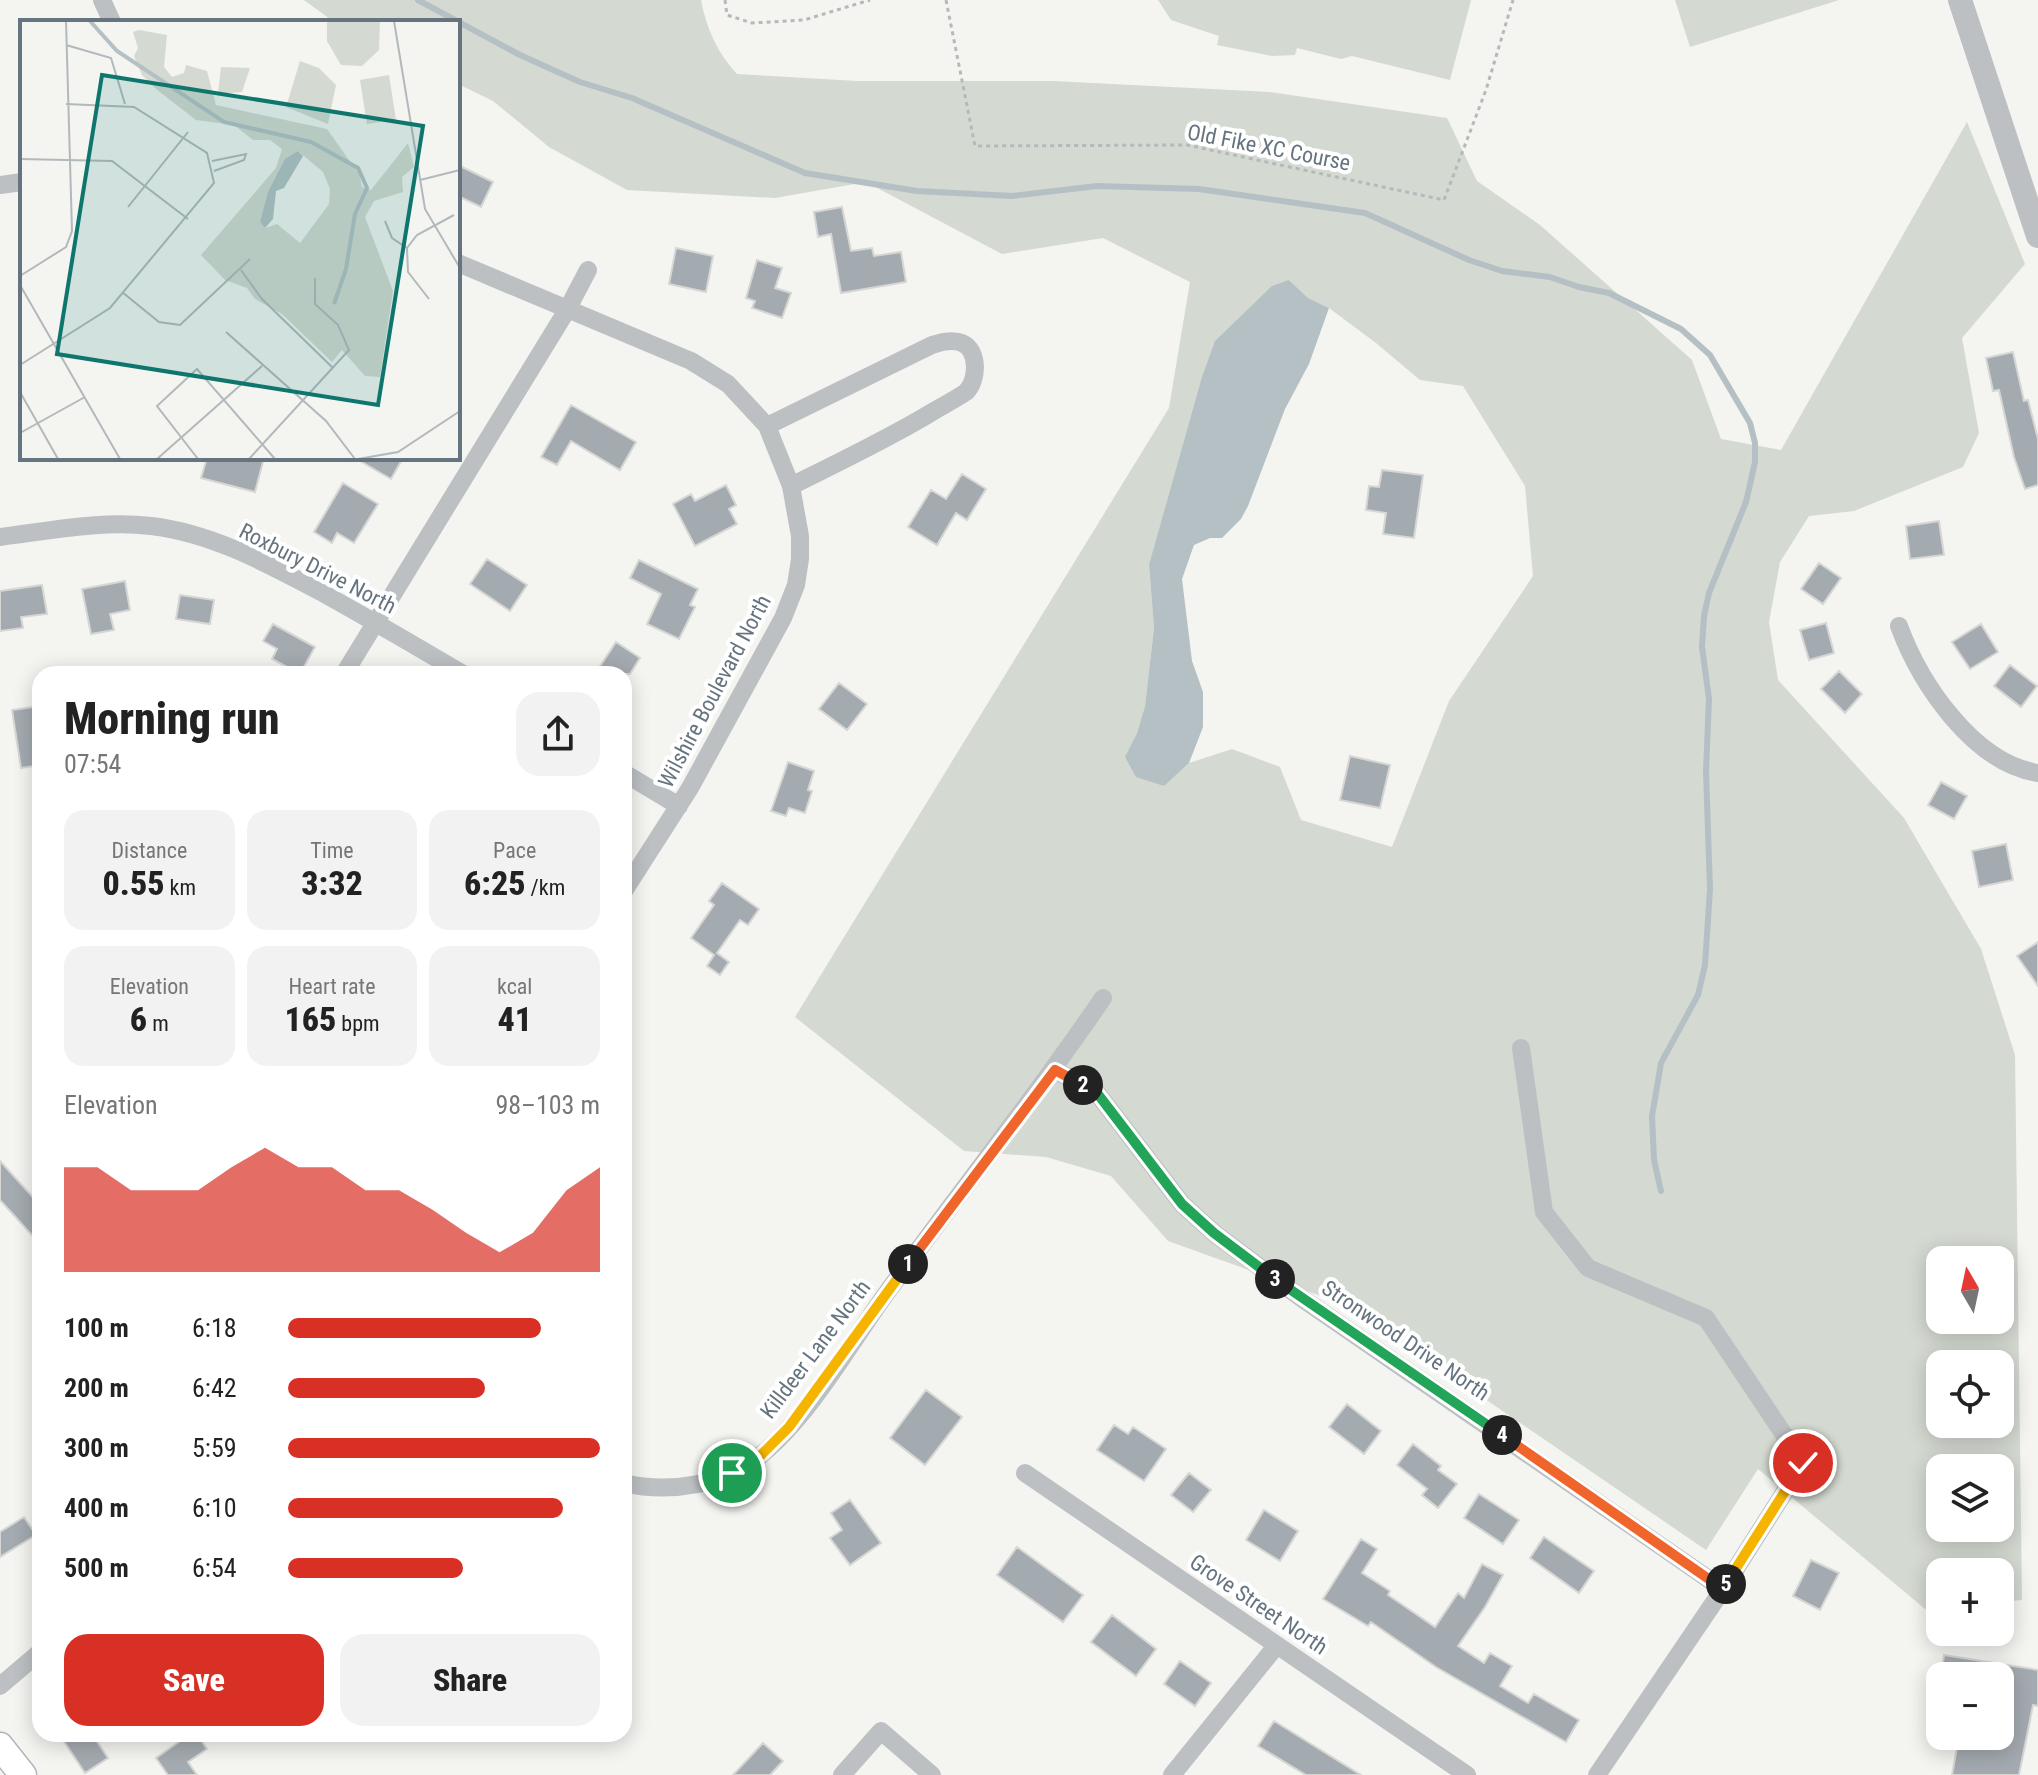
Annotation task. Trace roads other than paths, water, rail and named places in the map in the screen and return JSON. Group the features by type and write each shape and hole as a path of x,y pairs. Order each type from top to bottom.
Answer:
{"main road":[{"path":"0,1746 23,1775"}],"street":[{"path":"102,0 111,20"},
{"path":"1960,0 2038,236"},
{"path":"0,185 20,182"},
{"name":"Wilshire Boulevard North","path":"460,264 691,361 728,384 767,426 791,486 800,536 796,585 762,659 679,806 632,879"},
{"path":"349,666 567,310 588,270"},
{"path":"767,426 944,341 962,342 970,349 975,375 967,390 914,423 791,486"},
{"name":"Roxbury Drive North","path":"0,537 116,525 152,526 192,535 240,551 377,623 450,666"},
{"path":"1899,626 1908,651 1961,727 1980,746 2006,762 2038,773"},
{"path":"632,778 679,806"},
{"name":"Killdeer Lane North","path":"632,1484 651,1488 683,1487 732,1473 761,1455 789,1427 1055,1070 1103,998"},
{"path":"1521,1048 1544,1212 1588,1268 1706,1318 1803,1463 1723,1589 1597,1775"},
{"name":"Stronwood Drive North","path":"1055,1070 1097,1093 1182,1204 1214,1233 1300,1297 1723,1589"},
{"name":"Grove Street North","path":"1025,1473 1467,1775"},
{"path":"1172,1775 1277,1645"},
{"path":"0,1686 32,1659"},
{"path":"842,1775 881,1731 932,1775"}],"waterway":[{"path":"418,0 455,20"},
{"path":"460,23 580,82 632,98 805,173 917,191 1012,196 1097,186 1199,189 1365,213 1469,260 1502,271 1550,277 1609,293 1681,329 1710,355 1750,423 1755,443 1755,462 1746,502 1709,593 1704,616 1702,647 1709,699 1706,771 1710,889 1705,965 1698,995 1661,1063 1652,1116 1654,1160 1661,1191"}]}
